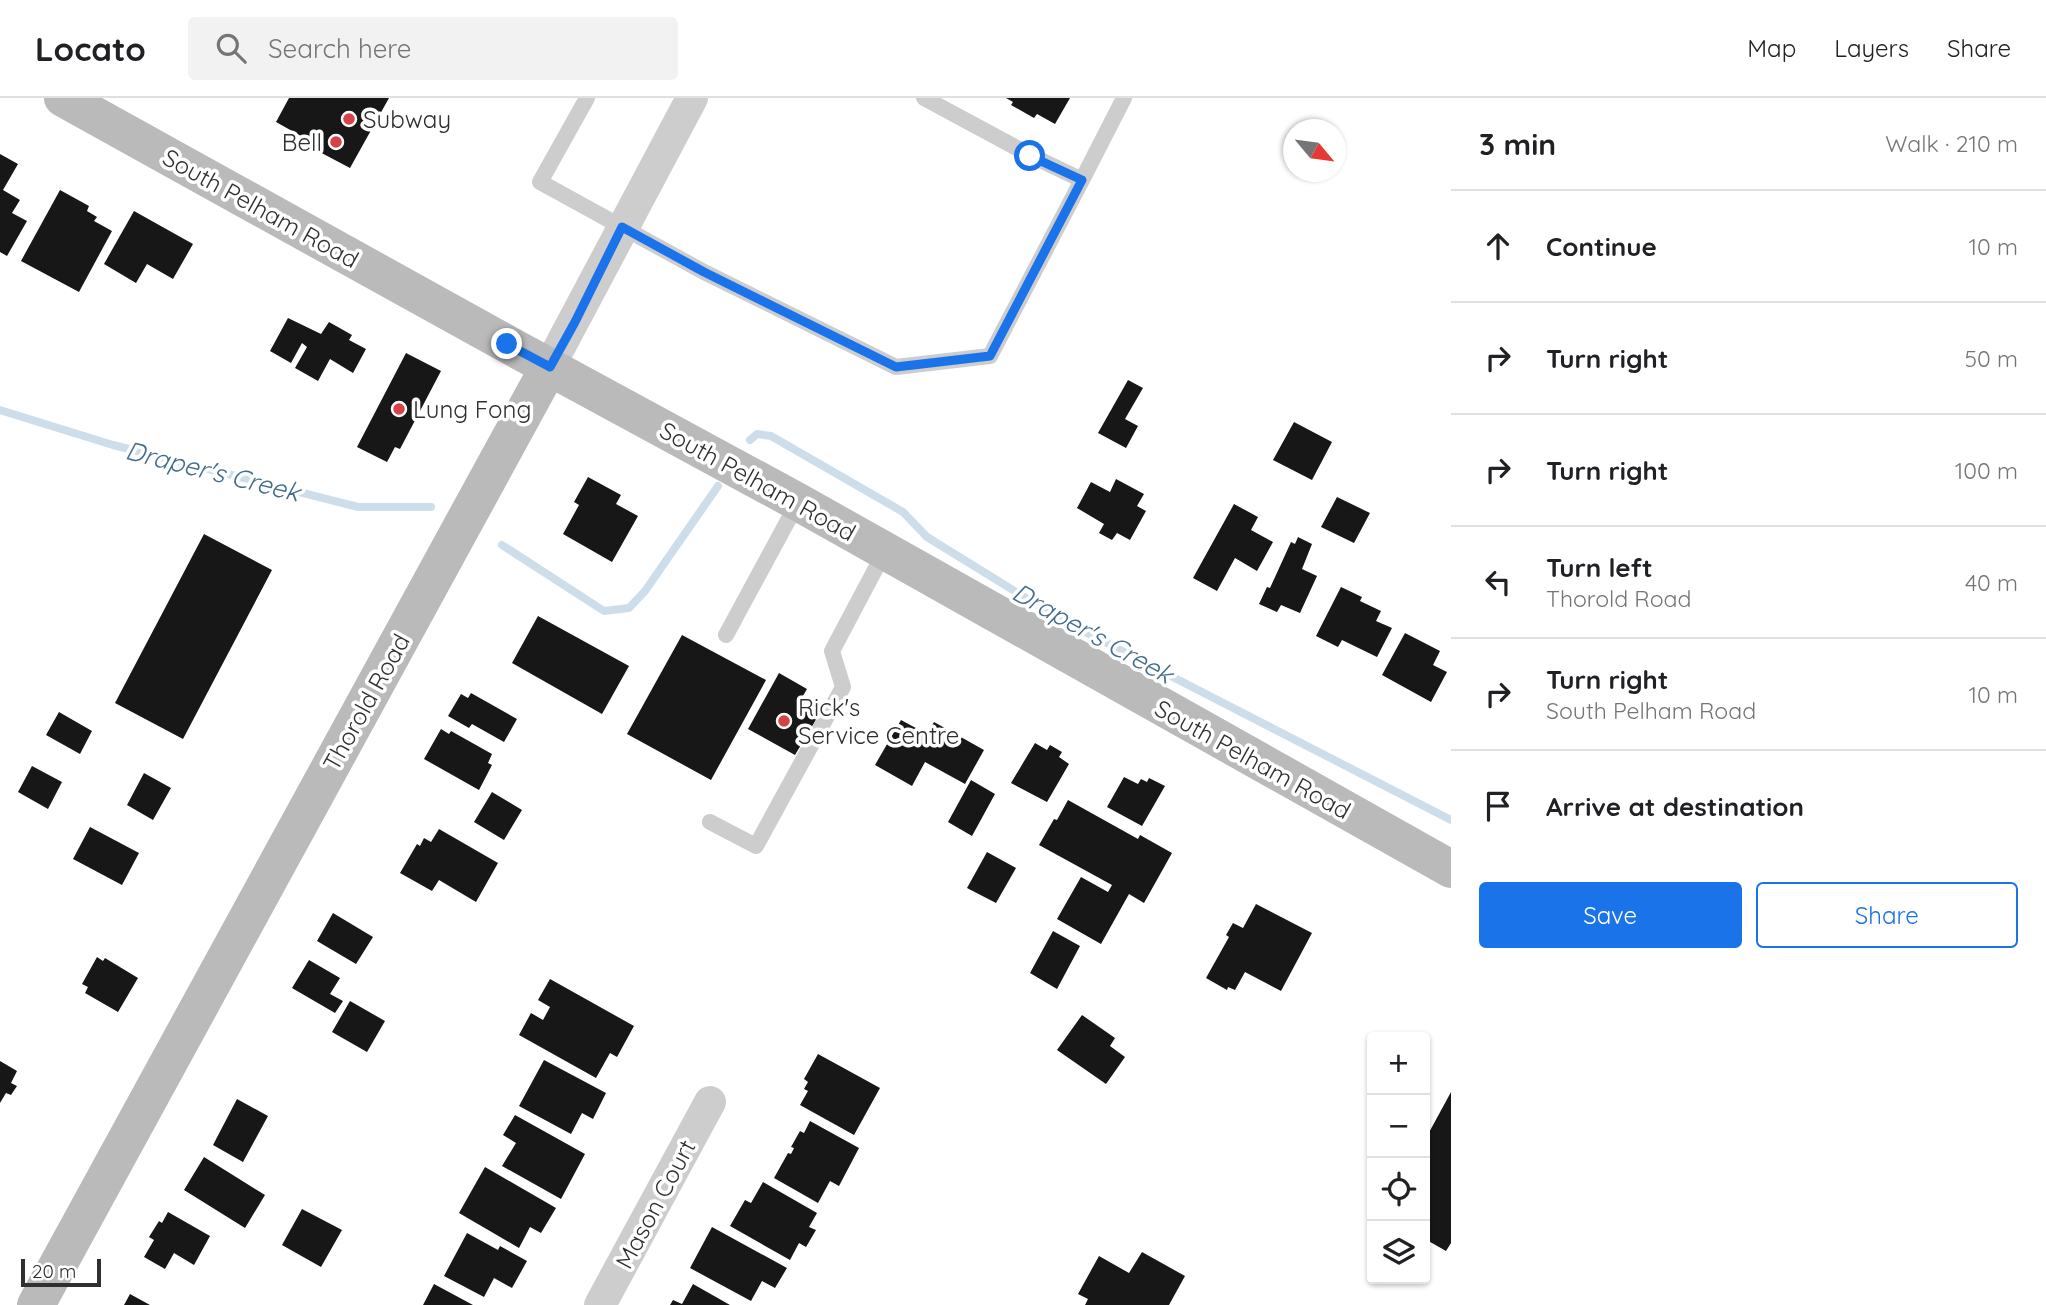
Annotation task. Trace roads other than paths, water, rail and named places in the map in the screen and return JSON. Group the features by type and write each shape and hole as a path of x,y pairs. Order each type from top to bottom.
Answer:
{"main road":[{"name":"South Pelham Road","path":"63,98 798,502 1451,870"},
{"name":"Thorold Road","path":"36,1305 550,367"}],"street":[{"name":"Thorold Road","path":"550,367 692,98"},
{"name":"Mason Court","path":"600,1305 710,1102"}],"lane":[{"path":"587,98 540,182 704,272 896,367 990,356 1124,98"},
{"path":"924,98 1030,156 1082,180"},
{"path":"726,635 798,502"},
{"path":"710,822 756,846 843,687 832,651 885,551"}],"waterway":[{"name":"Draper's Creek","path":"0,410 113,445 358,507 431,507"},
{"name":"Draper's Creek","path":"750,440 757,434 771,436 903,512 927,537 1060,619 1451,820"},
{"name":"Draper's Creek","path":"502,545 604,611 629,608 645,591 718,486"}],"place":[{"name":"Subway","path":"349,119"},
{"name":"Bell","path":"336,142"},
{"name":"Lung Fong","path":"399,409"},
{"name":"Rick's Service Centre","path":"784,721"}]}
